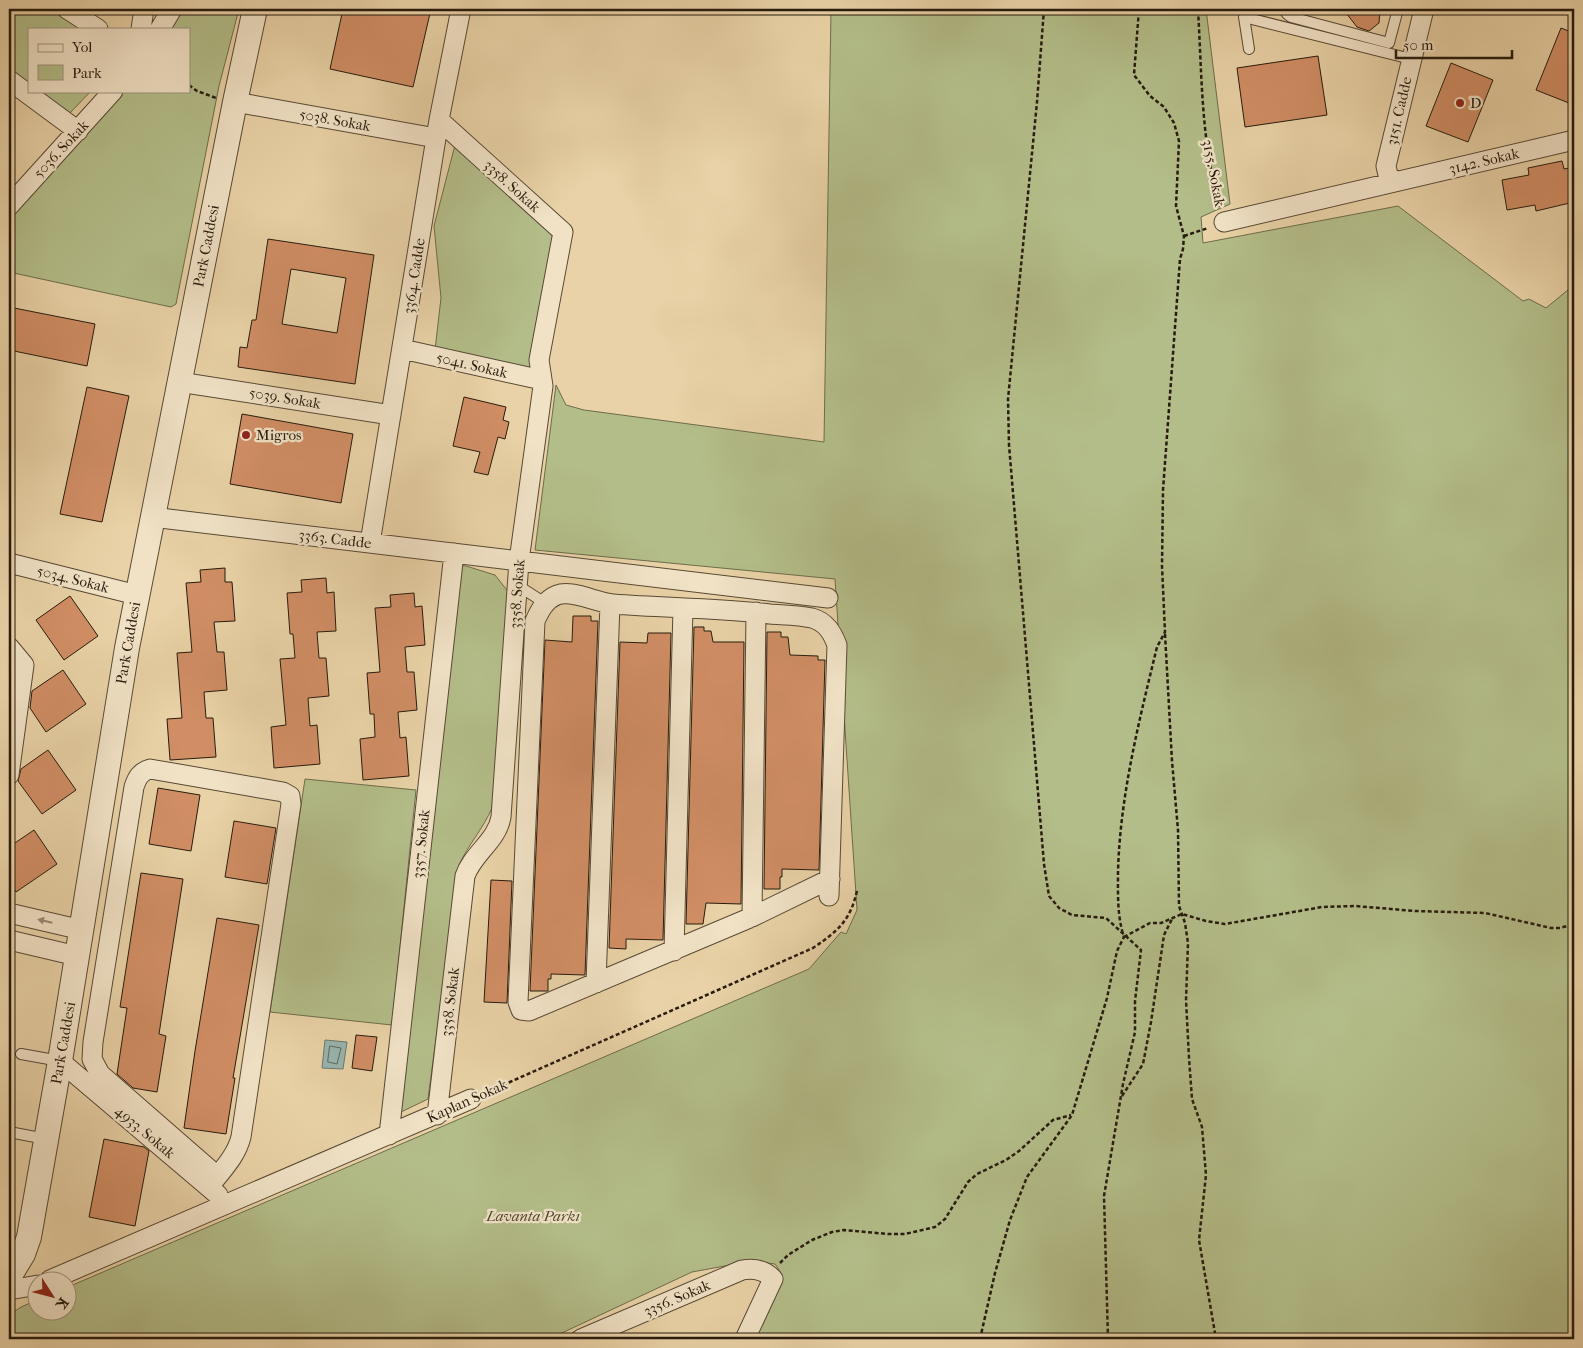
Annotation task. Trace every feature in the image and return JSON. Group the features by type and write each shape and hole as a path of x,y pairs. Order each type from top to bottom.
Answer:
{"street":[{"path":"141,28 144,9"},
{"path":"161,28 172,9"},
{"name":"Park Caddesi","path":"9,1277 23,1254 29,1237 78,956 125,658 234,102 255,9"},
{"name":"3364. Cadde","path":"370,543 438,129 461,9"},
{"name":"3151. Cadde","path":"1394,182 1388,175 1386,166 1424,9"},
{"path":"70,10 97,28"},
{"path":"9,80 78,132"},
{"name":"5036. Sokak","path":"9,206 78,132 112,92"},
{"name":"5038. Sokak","path":"234,102 438,129"},
{"name":"3358. Sokak","path":"437,1115 465,876 470,865 493,837 500,824 519,561 543,386 539,360 563,232 438,129"},
{"name":"3142. Sokak","path":"1394,182 1574,140"},
{"name":"3155. Sokak","path":"1224,222 1394,182"},
{"name":"5041. Sokak","path":"402,349 542,380"},
{"name":"5039. Sokak","path":"179,382 391,415"},
{"name":"3363. Cadde","path":"152,517 828,598"},
{"name":"3357. Sokak","path":"390,1136 454,553"},
{"name":"5034. Sokak","path":"9,563 137,595"},
{"path":"570,594 610,604 756,612 812,618 826,626 832,632 837,645 830,888 752,917 529,1011 521,1010 518,1002 535,621 545,603 558,595 570,594"},
{"path":"596,983 610,604"},
{"path":"674,950 683,608"},
{"path":"752,917 756,612"},
{"path":"9,647 24,665 9,775"},
{"path":"150,769 283,792 290,796 289,814 241,1138 232,1158 213,1181 100,1074 92,1059 93,1042 134,787 143,771 150,769"},
{"path":"9,913 82,930"},
{"path":"9,940 78,956"},
{"name":"4933. Sokak","path":"60,1060 213,1181 228,1204"},
{"name":"Kaplan Sokak","path":"73,1270 390,1136 471,1099"},
{"name":"3356. Sokak","path":"581,1339 742,1270 758,1270 770,1277"},
{"path":"745,1339 770,1277"},
{"path":"9,1290 28,1287"}],"lane":[{"path":"1284,9 1292,17 1389,43 1398,9"},
{"path":"1249,49 1244,16 1411,59"},
{"path":"517,584 545,603"},
{"path":"21,1054 60,1060"},
{"path":"9,1132 46,1139"}],"path":[{"path":"1044,9 1037,102 1008,399 1009,445 1044,864 1049,896 1058,908 1072,915 1106,918 1140,950 1134,1032 1104,1196 1108,1339"},
{"path":"1139,9 1134,74 1150,96 1164,107 1174,123 1179,141 1176,206 1184,236 1180,259 1163,490 1162,566 1171,751 1178,830 1179,906 1185,923 1188,943 1186,1000 1192,1099 1202,1128 1206,1174 1199,1240 1216,1339"},
{"name":"3155. Sokak","path":"1198,10 1205,126 1211,171 1224,222"},
{"path":"190,86 197,91 213,97 234,102"},
{"path":"1184,236 1224,222"},
{"path":"1124,936 1120,923 1119,850 1131,757 1157,647 1165,632"},
{"name":"Kaplan Sokak","path":"471,1099 814,948 844,922 853,907 857,891"},
{"path":"980,1339 1010,1220 1027,1177 1072,1115 1107,998 1117,951 1124,936 1150,923 1161,922 1182,914 1225,924 1322,907 1355,906 1415,911 1485,913 1551,928 1560,928 1574,924"},
{"path":"1121,1098 1143,1064 1164,935 1172,917"},
{"path":"770,1277 788,1255 812,1240 832,1232 844,1230 905,1234 935,1227 945,1219 968,1182 977,1174 1006,1160 1019,1151 1053,1120 1072,1115"}],"green space":[{"path":"9,9 55,9 84,28 28,28 28,82 9,68"},
{"path":"180,9 239,9 219,86 176,304 171,307 9,272 9,215 119,92 190,92 190,28 168,28"},
{"name":"Lavanta Parkı","path":"831,9 1206,9 1230,204 1201,217 1203,243 1398,206 1523,301 1529,299 1546,308 1574,285 1574,1339 751,1339 781,1273 775,1264 752,1261 692,1272 549,1339 528,1339 526,1335 516,1339 9,1339 11,1317 22,1307 28,1304 28,1320 78,1320 78,1283 809,969 841,932 846,934 857,910 835,579 535,550 556,385 566,405 584,410 824,442"},
{"path":"41,92 90,92 69,114"},
{"path":"455,145 555,237 530,373 435,350 441,298 434,226"},
{"path":"457,565 495,575 510,594 492,808 459,865 428,1099 401,1112"},
{"path":"305,779 416,790 392,1025 270,1012"}],"water":[{"path":"325,1040 347,1042 343,1069 322,1068"}],"building":[{"path":"343,9 431,9 413,87 330,69"},
{"path":"1343,9 1380,9 1379,23 1369,31 1357,27"},
{"path":"1561,28 1574,33 1574,105 1536,90"},
{"path":"1318,56 1327,115 1245,127 1237,68"},
{"name":"D","path":"1451,63 1493,80 1468,142 1426,126"},
{"path":"1562,161 1564,169 1574,167 1574,202 1536,211 1535,205 1507,210 1502,180 1529,175 1528,168"},
{"path":"268,239 374,255 355,384 238,367 240,347 247,348 252,320 256,320","holes":["291,269 346,278 337,333 282,324"]},
{"path":"9,307 95,324 87,366 9,350"},
{"path":"87,387 129,396 102,522 60,514"},
{"path":"464,397 506,407 503,420 509,422 505,439 498,437 488,475 474,472 480,452 453,446"},
{"path":"242,414 353,434 341,503 230,484"},
{"path":"225,568 225,582 232,582 235,621 214,622 217,652 224,652 227,690 204,692 206,718 213,718 216,757 170,760 167,719 182,718 177,653 192,652 186,583 201,582 200,570"},
{"path":"326,578 327,593 334,592 336,631 317,632 319,658 326,658 329,696 308,698 310,726 317,725 320,764 274,768 271,727 286,725 280,659 295,658 293,634 290,634 287,593 302,592 301,580"},
{"path":"414,593 415,607 422,606 425,645 405,647 407,672 414,672 417,710 398,712 400,738 406,737 409,776 363,780 360,739 375,737 374,714 370,714 367,673 380,672 375,608 391,607 390,595"},
{"path":"70,596 98,636 64,660 36,620"},
{"path":"573,616 591,616 591,621 598,621 585,975 551,974 551,979 548,979 548,991 530,991 545,640 572,642"},
{"path":"694,627 704,627 704,631 711,631 713,642 744,642 741,904 706,903 703,924 686,924"},
{"path":"767,632 781,632 781,637 788,637 790,655 818,656 818,660 825,660 819,870 782,869 780,889 764,889"},
{"path":"648,633 671,633 663,940 626,939 626,949 609,948 620,642 647,643"},
{"path":"63,670 86,704 46,732 30,708 32,691"},
{"path":"48,750 76,790 42,814 18,781 21,769"},
{"path":"158,788 200,795 191,851 149,844"},
{"path":"234,821 276,828 267,884 225,877"},
{"path":"34,830 57,864 16,892 9,880 9,847"},
{"path":"141,873 183,879 159,1034 166,1036 157,1092 133,1088 117,1074 127,1008 120,1007"},
{"path":"491,880 512,881 507,1003 484,1002"},
{"path":"217,918 259,925 233,1078 235,1078 226,1134 184,1128"},
{"path":"356,1035 377,1037 372,1071 352,1068"},
{"path":"104,1139 144,1147 149,1151 135,1226 89,1217"}],"place":[{"name":"D","path":"1460,103"},
{"name":"Migros","path":"246,435"}]}
